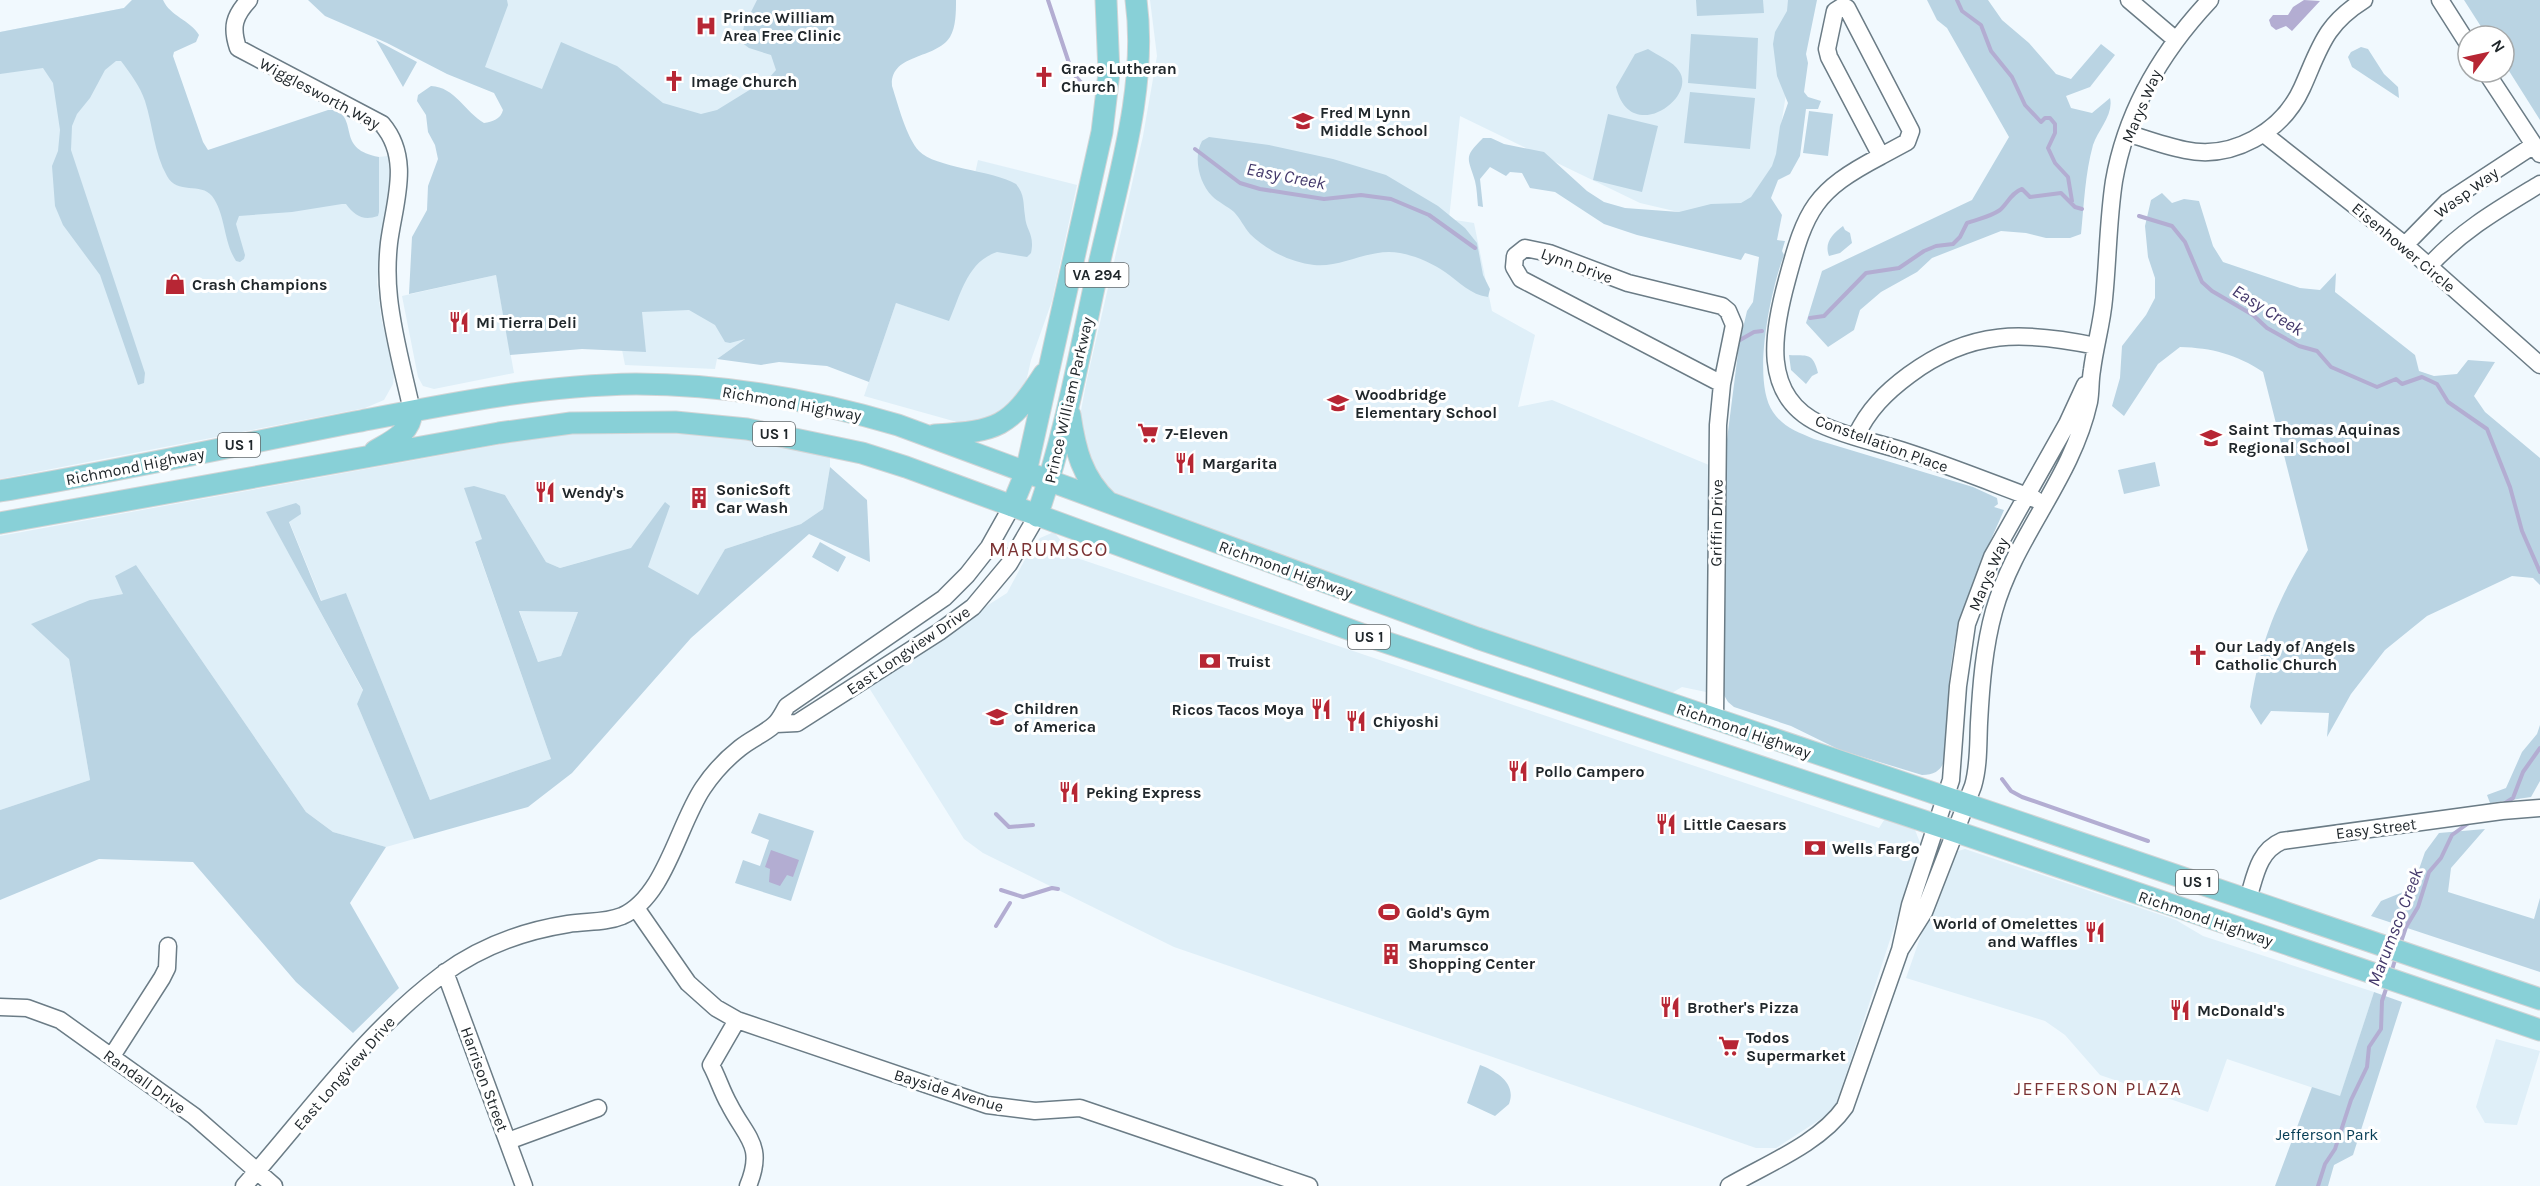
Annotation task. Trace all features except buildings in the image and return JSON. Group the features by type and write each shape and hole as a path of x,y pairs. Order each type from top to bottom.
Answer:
{"main road":[{"name":"Prince William Parkway","path":"1012,506 1026,472 1094,172 1109,73 1106,0"},
{"name":"Prince William Parkway","path":"1037,516 1049,481 1068,402 1129,127 1140,57 1136,0"},
{"path":"1109,73 1138,75"},
{"path":"927,436 978,432 1005,422 1017,412 1052,361"},
{"name":"Richmond Highway","path":"0,491 412,411 499,395 561,387 663,384 749,392 810,402 878,419 1467,634 2540,999"},
{"path":"1068,402 1081,467 1092,485 1111,504"},
{"path":"361,459 401,435 410,423 412,411"},
{"name":"Richmond Highway","path":"0,522 499,433 571,423 629,421 701,424 747,429 862,453 906,467 1346,629 1946,828 2540,1030"},
{"path":"0,515 49,483"}],"street":[{"name":"Wigglesworth Way","path":"249,0 234,20 234,34 238,48 382,124 393,140 398,156 400,178 389,243 389,300 412,411"},
{"path":"2129,0 2176,40"},
{"name":"Marys Way","path":"1956,801 1977,768 1980,700 1994,612 2016,555 2075,447 2089,399 2105,292 2113,187 2127,133 2158,64 2210,0"},
{"path":"2127,133 2198,152 2232,148 2264,134 2294,103 2316,51 2326,34 2338,20 2364,0"},
{"path":"2440,0 2456,25"},
{"name":"Constellation Place","path":"1881,156 1827,50 1836,11 1843,6 1847,8 1911,131 1907,142 1881,156 1842,177 1815,204 1805,221 1774,336 1776,368 1780,380 1793,402 1820,424 1909,453 2045,503"},
{"path":"2494,84 2537,150"},
{"name":"Eisenhower Circle","path":"2264,134 2405,245 2540,365"},
{"name":"Wasp Way","path":"2405,245 2447,202 2537,150"},
{"name":"Wasp Way","path":"2429,266 2444,249 2471,226 2540,184"},
{"name":"Lynn Drive","path":"1722,384 1521,279 1514,267 1515,256 1519,251 1529,248 1549,253 1628,283 1717,305 1728,311 1733,327"},
{"name":"Griffin Drive","path":"1715,720 1717,453 1722,384 1733,327"},
{"path":"1856,436 1868,413 1880,399 1922,365 1956,347 1977,340 2013,335 2066,340 2096,346"},
{"name":"Marys Way","path":"1956,801 1952,773 1958,686 1968,624 1992,557 2067,424 2092,370"},
{"name":"East Longview Drive","path":"244,1186 378,1030 413,997 446,972 468,957 515,936 570,924 610,920 636,908 654,887 703,788 732,754 776,724 787,706 935,605 957,585 985,552 1012,506"},
{"name":"East Longview Drive","path":"776,724 796,723 901,657 973,607 1014,558 1037,516"},
{"path":"973,607 966,593 966,587 985,552"},
{"path":"901,657 899,638 935,605"},
{"path":"1729,1186 1751,1181 1819,1135 1845,1107 1900,950 1924,912 1946,828 1956,801"},
{"name":"Easy Street","path":"2248,899 2262,856 2282,841 2502,811 2540,808"},
{"name":"Bayside Avenue","path":"636,908 688,982 716,1008 736,1020 987,1105 1024,1111 1066,1108 1087,1110 1309,1186"},
{"path":"112,1056 162,978 167,968 168,946"},
{"name":"Harrison Street","path":"446,972 524,1186"},
{"name":"Randall Drive","path":"0,1007 27,1008 49,1014 112,1056 200,1121 274,1186"},
{"path":"736,1020 711,1065 728,1103 755,1147 755,1170 748,1186"},
{"path":"508,1141 598,1108"}],"shaded area":[{"path":"132,0 198,175 388,156 390,176 377,282 381,317 394,374 393,384 384,400 365,408 0,479 0,32 124,8"},
{"path":"331,0 843,0 797,227"},
{"path":"1150,0 1801,0 1764,232 1640,203 1460,116 1449,219 1474,223 1492,311 1535,335 1518,407 1552,400 1709,465 1710,595 1706,692 1682,687 1670,694 1600,671 1113,497 1090,477 1079,421 1143,136 1157,56"},
{"path":"2304,0 2320,1 2292,31 2286,26 2276,30 2271,26 2269,20 2273,15 2288,15 2293,7"},
{"path":"978,160 1077,185 1052,301 1031,360 1024,391 1006,414 964,424 864,396 896,303 949,320 958,250"},
{"path":"586,165 827,280 717,359 715,369 625,365"},
{"path":"496,275 514,373 434,389 423,386 418,377 402,296"},
{"path":"603,428 732,435 830,456 830,467 823,509 801,524 725,549 698,596 647,567 591,559 560,568 546,562 505,495 482,539 475,543 551,759 430,800 346,593 322,602 289,521 267,513 363,691 357,704 414,839 386,847 333,832 306,812 136,565 123,594 90,600 69,659 90,780 0,810 0,536 563,433"},
{"path":"1054,532 1074,557 1879,828 1886,817 1915,830 1921,845 1837,1102 1830,1113 1776,1148 1756,1148 1174,947 983,853 964,839 866,683 1007,593 1030,550 1040,538"},
{"path":"519,610 578,612 561,656 538,662"},
{"name":"JEFFERSON PLAZA","path":"1965,849 2176,920 2203,936 2374,992 2340,1097 2227,1059 2208,1112 2100,1075 2065,1035 2045,1021 1906,978 1947,861 1955,852"},
{"path":"771,850 799,860 793,877 787,875 780,886 769,882 770,869 765,867"},
{"path":"2496,1039 2540,1051 2517,1125 2485,1123 2476,1107"}],"green space":[{"path":"132,0 163,0 170,10 191,25 199,35 196,42 174,52 173,56 203,142 208,150 328,110 337,110 347,122 350,136 358,148 379,157 378,216 368,218 360,216 346,204 342,204 292,212 239,216 236,224 245,255 240,262 236,261 220,211 212,196 202,190 177,185 167,176 156,149 145,101 131,75 121,61 116,61 105,70 90,98 77,114 72,126 71,150 145,373 144,383 138,385 100,275 63,225 55,206 52,166 58,151 60,130 53,83 43,68 0,74 0,32 124,8"},
{"path":"308,0 507,0 508,5 485,67 542,89 561,42 617,66 663,103 701,114 717,110 769,78 776,70 771,55 749,48 741,42 744,26 757,0 956,0 955,24 950,37 934,50 898,68 893,75 892,86 906,129 919,151 938,161 993,175 1016,184 1023,199 1032,241 1031,253 1027,257 997,252 979,263 966,280 949,321 896,303 869,382 827,366 779,362 761,365 717,359 745,339 725,342 715,325 689,310 642,312 646,352 582,349 510,355 496,275 409,294 412,237 427,210 428,186 438,159 435,145 428,132 426,115 417,101 418,95 431,86 439,87 453,95 484,123 496,120 503,110 494,93 447,74 387,43 325,16"},
{"path":"1696,0 1763,0 1764,13 1697,16"},
{"path":"1788,0 1817,0 1806,54 1808,63 1804,92 1808,97 1821,101 1818,109 1806,109 1800,156 1790,174 1778,180 1771,198 1782,215 1777,240 1785,241 1782,251 1784,255 1769,311 1763,357 1767,397 1773,412 1786,425 1814,439 1973,487 1997,498 1998,504 1994,507 2004,510 1974,580 1957,634 1951,665 1945,758 1940,769 1931,774 1922,775 1840,750 1791,726 1734,707 1721,690 1723,471 1739,345 1747,311 1753,302 1759,257 1745,253 1741,260 1637,235 1604,224 1555,192 1530,188 1522,173 1510,172 1506,176 1490,167 1480,179 1483,207 1478,206 1476,184 1469,162 1472,150 1483,138 1491,138 1504,144 1544,152 1587,191 1604,202 1625,208 1679,212 1711,204 1741,203 1751,197 1772,166 1780,126 1788,103 1777,76 1773,44 1775,32 1787,11"},
{"path":"1927,0 1988,0 2002,20 2029,43 2056,74 2071,79 2101,44 2115,55 2090,87 2066,96 2071,108 2092,113 2110,98 2111,104 2090,156 2081,234 2070,238 2046,238 2026,233 2001,231 1932,258 1917,272 1881,292 1860,310 1854,330 1828,347 1806,323 1822,271 1972,200 2009,137 1947,28 1937,20"},
{"path":"2464,0 2540,0 2540,120 2516,82 2516,24 2479,24"},
{"path":"1691,34 1758,38 1756,89 1688,83"},
{"path":"376,40 417,62 403,87"},
{"path":"2361,47 2368,49 2384,74 2398,87 2399,98 2352,67 2348,57 2351,52"},
{"path":"1648,49 1677,68 1682,82 1679,93 1671,103 1660,111 1647,115 1634,113 1624,104 1616,87 1635,54"},
{"path":"1690,92 1755,98 1750,149 1684,143"},
{"path":"1809,111 1833,114 1828,156 1803,153"},
{"path":"1608,114 1658,126 1642,192 1593,180"},
{"path":"1209,137 1269,145 1333,159 1386,175 1438,206 1465,228 1477,243 1483,275 1490,289 1488,297 1471,291 1429,263 1400,253 1378,253 1336,264 1314,265 1288,258 1264,246 1250,234 1234,212 1207,191 1199,170 1198,155 1202,141"},
{"path":"2162,193 2172,203 2184,199 2199,201 2213,246 2223,262 2300,288 2320,290 2336,273 2335,292 2415,355 2419,371 2434,376 2457,374 2468,360 2495,362 2474,396 2485,412 2540,458 2540,585 2533,578 2512,576 2427,616 2385,650 2351,694 2327,737 2329,713 2271,711 2261,725 2250,707 2270,625 2286,589 2308,550 2263,372 2223,353 2180,347 2158,364 2124,416 2112,406 2120,378 2122,346 2146,315 2155,298 2155,278 2148,257 2145,226 2151,200"},
{"path":"1843,226 1850,233 1852,243 1840,253 1829,256 1828,243 1835,232"},
{"path":"1789,355 1808,356 1814,361 1818,373 1812,376 1806,384 1791,370"},
{"path":"2155,462 2160,486 2124,494 2118,470"},
{"path":"830,467 867,500 870,562 809,534 691,638 572,773 528,807 414,839 357,704 363,690 266,512 296,503 300,506 301,514 289,522 321,601 346,593 430,800 551,759 475,542 482,539 464,488 474,486 505,495 546,562 560,568 631,548 665,502 670,506 648,567 698,595 725,549 801,524 823,509","holes":["519,611 578,612 561,656 538,662"]},
{"path":"820,542 846,557 838,572 812,557"},
{"path":"136,565 306,812 333,832 386,847 350,903 399,988 353,1033 296,982 193,862 99,859 0,900 0,810 90,780 69,659 31,624 90,600 123,594 115,576"},
{"path":"2540,725 2540,781 2531,797 2490,803 2487,795 2506,788 2522,752 2537,734"},
{"path":"759,813 814,831 791,901 735,883 743,860 760,866 769,840 751,833"},
{"path":"2485,829 2451,868 2448,892 2534,919 2540,898 2540,972 2371,916 2381,901 2408,890 2417,875 2425,852 2439,833"},
{"name":"Jefferson Park","path":"2374,992 2402,1002 2353,1155 2334,1165 2328,1186 2275,1186 2312,1087 2340,1096"},
{"path":"1480,1065 1504,1079 1510,1090 1509,1104 1495,1116 1467,1103"}],"waterway":[{"name":"Easy Creek","path":"1048,0 1072,72 1085,87"},
{"path":"1957,0 1962,11 1981,25 1991,51 2012,77 2025,105 2041,122 2045,118 2050,118 2055,124 2055,133 2048,148 2055,163 2068,177 2072,201"},
{"name":"Easy Creek","path":"1195,149 1240,183 1260,189 1324,199 1361,195 1391,199 1429,215 1475,248"},
{"name":"Easy Creek","path":"1810,318 1824,316 1866,273 1899,268 1924,251 1936,246 1953,244 1960,237 1967,223 2000,210 2015,193 2022,189 2030,197 2061,193 2075,207 2082,209"},
{"name":"Easy Creek","path":"2139,216 2172,226 2185,242 2202,282 2212,291 2253,315 2267,328 2299,346 2317,351 2331,367 2377,387 2396,379 2402,384 2422,377 2437,384 2448,402 2487,429 2510,487 2522,531 2540,572"},
{"name":"Easy Creek","path":"1740,340 1754,332 1762,331"},
{"name":"Marumsco Creek","path":"2505,803 2513,798 2523,772 2540,748"},
{"path":"2002,779 2011,791 2022,797 2148,841"},
{"path":"996,814 1009,827 1033,825"},
{"name":"Marumsco Creek","path":"2400,945 2406,927 2418,907 2429,872 2441,858 2452,835 2470,822"},
{"path":"1001,890 1023,897 1052,888 1058,889"},
{"path":"996,926 1010,903"},
{"name":"Marumsco Creek","path":"2391,973 2396,957"},
{"name":"Marumsco Creek","path":"2318,1186 2325,1164 2335,1149 2351,1100 2367,1067 2369,1047 2381,1029 2382,1001 2387,986"}],"place":[{"name":"Prince William Area Free Clinic","path":"706,26"},
{"name":"Grace Lutheran Church","path":"1044,77"},
{"name":"Image Church","path":"674,81"},
{"name":"Fred M Lynn Middle School","path":"1303,121"},
{"name":"Crash Champions","path":"175,284"},
{"name":"Mi Tierra Deli","path":"459,322"},
{"name":"Woodbridge Elementary School","path":"1338,403"},
{"name":"7-Eleven","path":"1148,433"},
{"name":"Saint Thomas Aquinas Regional School","path":"2211,438"},
{"name":"Margarita","path":"1185,463"},
{"name":"Wendy's","path":"545,492"},
{"name":"SonicSoft Car Wash","path":"699,498"},
{"name":"Our Lady of Angels Catholic Church","path":"2198,655"},
{"name":"Truist","path":"1210,661"},
{"name":"Ricos Tacos Moya","path":"1321,709"},
{"name":"Children of America","path":"997,717"},
{"name":"Chiyoshi","path":"1356,721"},
{"name":"Pollo Campero","path":"1518,771"},
{"name":"Peking Express","path":"1069,792"},
{"name":"Little Caesars","path":"1666,824"},
{"name":"Wells Fargo","path":"1815,848"},
{"name":"Gold's Gym","path":"1389,912"},
{"name":"World of Omelettes and Waffles","path":"2095,932"},
{"name":"Marumsco Shopping Center","path":"1391,954"},
{"name":"Brother's Pizza","path":"1670,1007"},
{"name":"McDonald's","path":"2180,1010"},
{"name":"Todos Supermarket","path":"1729,1046"}],"district":[{"name":"MARUMSCO","path":"1049,549"},
{"name":"JEFFERSON PLAZA","path":"2098,1089"}]}
